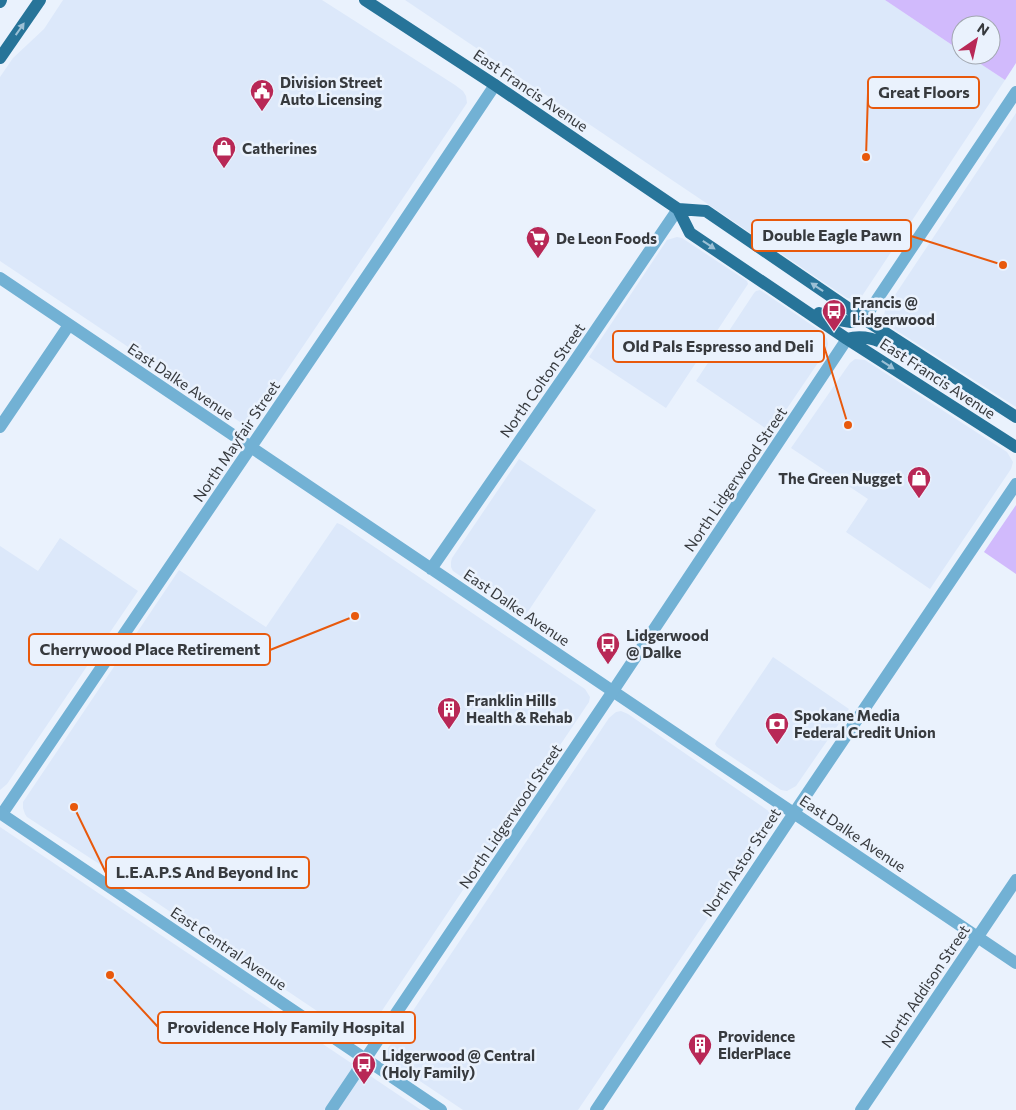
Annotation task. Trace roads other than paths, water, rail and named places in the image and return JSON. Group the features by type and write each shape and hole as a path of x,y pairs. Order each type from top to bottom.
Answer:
{"main road":[{"path":"0,58 40,0"},
{"name":"East Francis Avenue","path":"365,0 495,85 678,209 690,233 847,339 1016,447"},
{"name":"East Francis Avenue","path":"678,209 706,211 864,319 1016,417"},
{"path":"794,303 834,320 851,322 864,319"},
{"path":"847,339 857,336 869,337 931,362"}],"street":[{"name":"North Mayfair Street","path":"1,814 495,85"},
{"path":"864,319 1016,92"},
{"name":"North Colton Street","path":"431,569 678,209"},
{"name":"East Dalke Avenue","path":"0,278 1016,963"},
{"path":"0,427 69,324"},
{"name":"North Lidgerwood Street","path":"331,1110 847,339"},
{"name":"North Astor Street","path":"596,1110 1016,484"},
{"name":"East Central Avenue","path":"1,814 440,1110"},
{"name":"North Addison Street","path":"861,1110 1016,880"}],"place":[{"name":"Division Street Auto Licensing","path":"262,112"},
{"name":"Great Floors","path":"866,157"},
{"name":"Catherines","path":"224,169"},
{"name":"De Leon Foods","path":"538,259"},
{"name":"Double Eagle Pawn","path":"1003,265"},
{"name":"Francis @ Lidgerwood","path":"834,332"},
{"name":"Old Pals Espresso and Deli","path":"848,425"},
{"name":"The Green Nugget","path":"919,499"},
{"name":"Cherrywood Place Retirement","path":"355,616"},
{"name":"Lidgerwood @ Dalke","path":"608,665"},
{"name":"Franklin Hills Health & Rehab","path":"449,730"},
{"name":"Spokane Media Federal Credit Union","path":"777,745"},
{"name":"L.E.A.P.S And Beyond Inc","path":"74,807"},
{"name":"Providence Holy Family Hospital","path":"110,975"},
{"name":"Providence ElderPlace","path":"700,1066"},
{"name":"Lidgerwood @ Central (Holy Family)","path":"364,1085"}]}
